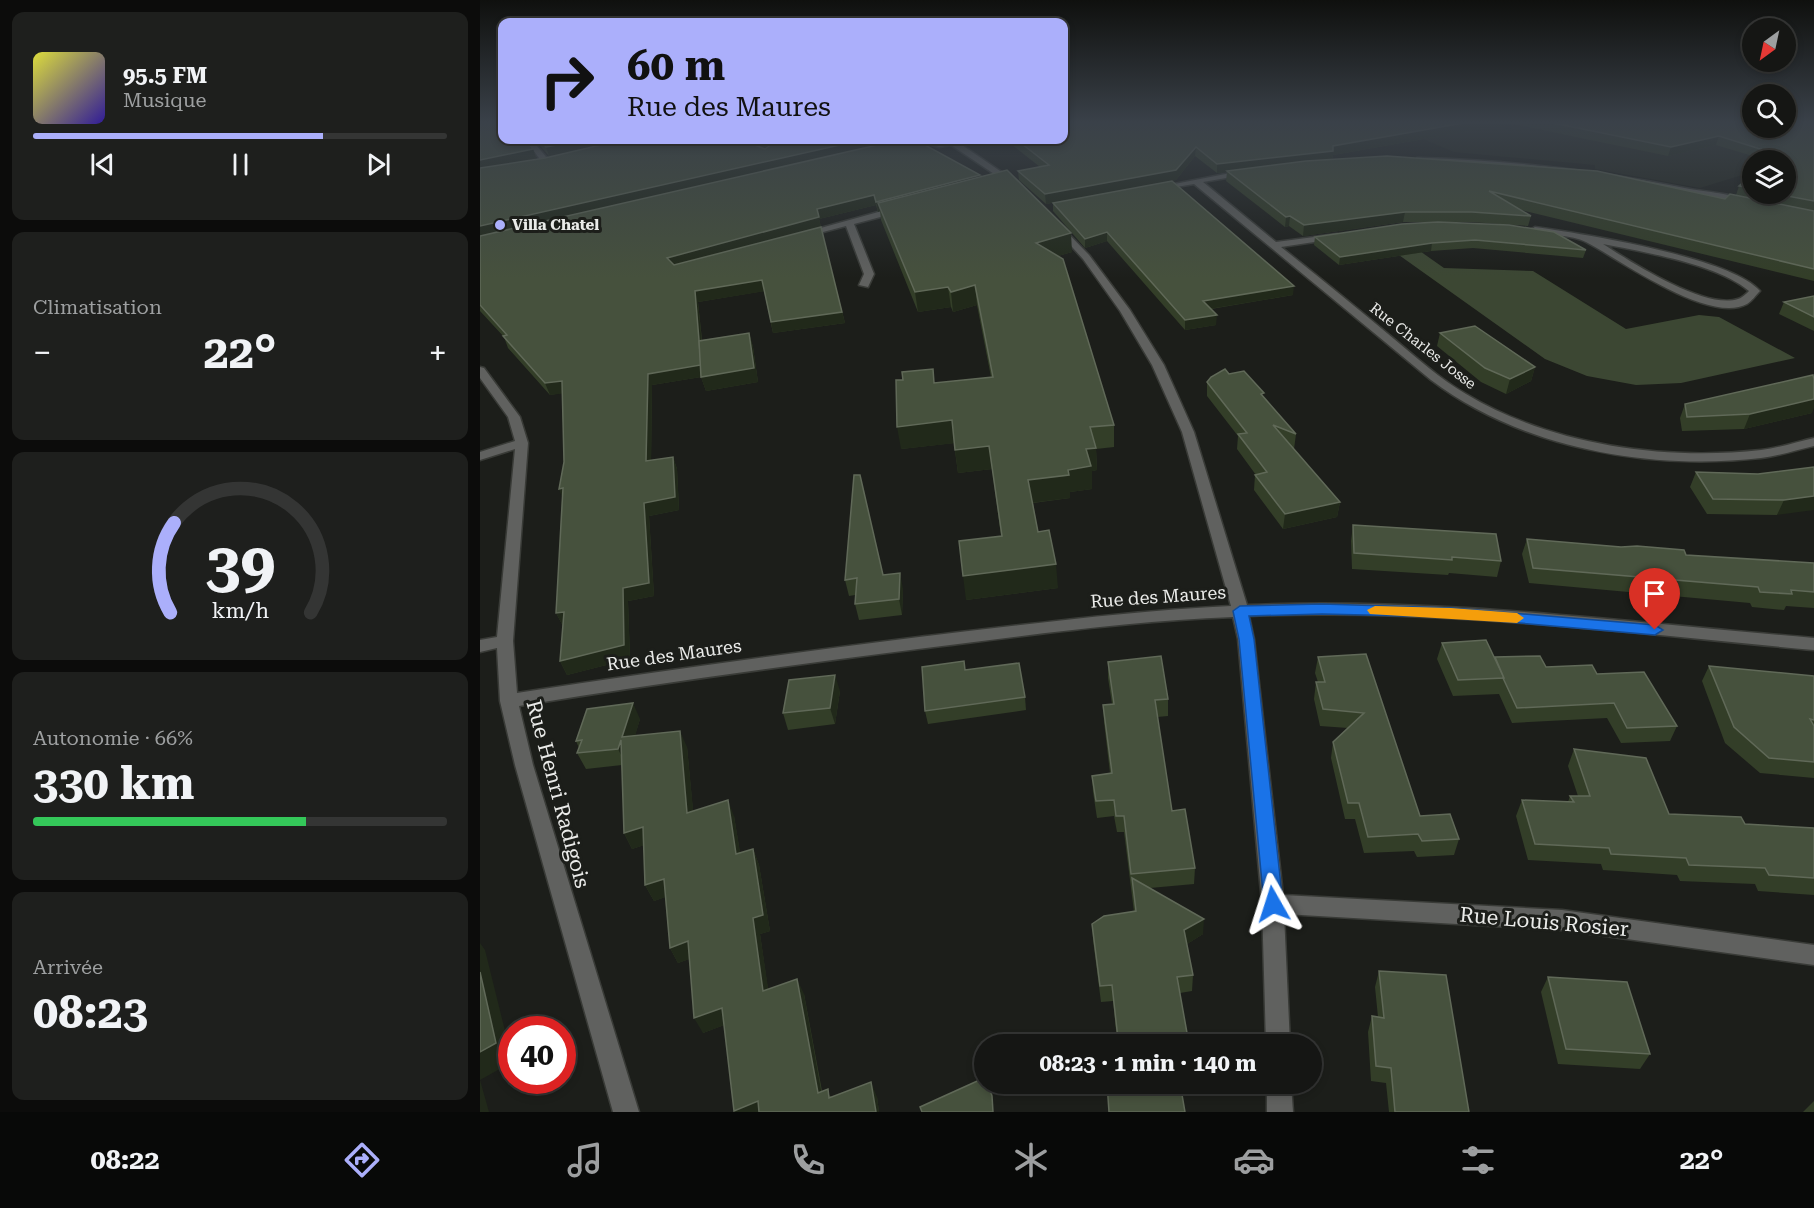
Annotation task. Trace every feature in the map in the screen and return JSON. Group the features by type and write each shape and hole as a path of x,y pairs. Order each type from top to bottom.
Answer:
{"street":[{"path":"1002,174 1027,195"},
{"path":"1151,189 1235,174"},
{"path":"1607,174 1756,205"},
{"name":"Rue Charles Josse","path":"1196,180 1435,378 1468,401 1506,418 1589,443 1671,456 1732,457 1762,454 1814,442"},
{"path":"993,185 1011,181"},
{"path":"793,237 916,205"},
{"path":"1047,214 1086,257 1125,310 1158,365 1188,432 1240,611 1246,639 1273,904 1278,1034"},
{"path":"849,222 869,274 864,285"},
{"path":"1526,229 1588,239 1716,269 1742,279 1752,285 1755,291 1752,297 1743,302 1726,303 1693,297 1620,260 1588,239"},
{"path":"1274,245 1342,235"},
{"name":"Rue Henri Radigois","path":"480,370 514,417 522,443 505,641 509,701 524,765 626,1112"},
{"path":"480,456 522,443"},
{"name":"Rue des Maures","path":"509,701 715,668 1117,618 1240,611 1322,609 1451,612 1814,644"},
{"path":"480,646 505,641"},
{"name":"Rue Louis Rosier","path":"1273,904 1563,920 1814,955"},
{"path":"1279,1094 1280,1112"}],"shaded area":[{"path":"1622,174 1742,174 1700,188"}],"green space":[{"path":"1397,235 1444,268 1533,271 1626,329 1699,315 1719,317 1795,358 1681,383 1636,385 1587,376 1545,359 1375,238"}],"building":[{"path":"480,174 711,174 480,226"},
{"path":"751,174 980,175 876,202 874,195 817,209 819,217 667,258 674,265 821,227 842,312 771,322 762,280 695,291 701,365 648,374 646,461 673,457 675,497 644,503 649,583 623,588 624,645 560,661 564,612 556,613 563,488 559,489 564,462 562,381 545,383 503,336 507,335 480,305 480,236"},
{"path":"992,174 1011,174 1071,233 1036,243 1063,259 1114,425 1090,427 1096,448 1086,449 1091,466 1068,470 1069,475 1028,480 1038,532 1049,530 1056,564 963,576 959,541 1002,536 989,446 955,450 952,420 897,427 896,380 903,380 902,372 933,369 934,383 993,377 975,285 951,292 948,287 915,292 878,203"},
{"path":"1021,174 1155,174 1045,194"},
{"path":"1231,174 1610,174 1725,199 1730,194 1742,196 1742,204 1779,204 1814,211 1814,269 1489,191 1531,216 1472,212 1405,212 1304,225 1290,216 1286,217"},
{"path":"1796,174 1814,174 1814,201 1796,198"},
{"path":"1172,181 1294,286 1203,301 1217,315 1185,320 1107,232 1085,239 1053,203"},
{"path":"1438,222 1509,225 1554,232 1586,250 1475,240 1432,243 1340,257 1315,237 1402,224"},
{"path":"1814,296 1814,317 1784,302"},
{"path":"1475,326 1535,367 1510,379 1485,368 1440,333"},
{"path":"749,333 754,368 701,377 699,341"},
{"path":"1225,369 1229,374 1244,371 1264,393 1261,394 1296,434 1273,425 1340,502 1285,514 1255,475 1267,472 1238,434 1247,433 1207,382"},
{"path":"1813,375 1814,399 1750,414 1687,417 1685,404"},
{"path":"1814,467 1814,496 1784,500 1713,499 1696,472 1758,474"},
{"path":"854,475 860,475 883,575 900,573 899,599 855,604 857,578 845,580"},
{"path":"1353,525 1496,534 1501,561 1354,553"},
{"path":"1527,539 1684,550 1686,555 1814,563 1814,592 1791,590 1792,594 1760,592 1758,587 1533,568"},
{"path":"1486,640 1504,678 1458,680 1442,643"},
{"path":"1366,654 1420,816 1450,814 1459,839 1422,841 1418,834 1368,837 1359,803 1348,803 1333,742 1364,713 1323,709 1316,682 1325,682 1318,657"},
{"path":"1161,656 1168,699 1155,700 1172,811 1185,809 1195,868 1131,874 1124,816 1116,816 1114,800 1096,801 1092,776 1112,773 1103,705 1114,704 1108,662"},
{"path":"1540,656 1546,667 1592,665 1597,674 1644,672 1677,726 1627,728 1614,703 1517,708 1495,657"},
{"path":"964,661 965,670 1019,663 1025,697 925,711 922,667"},
{"path":"1709,666 1814,676 1814,720 1810,719 1814,726 1814,762 1769,758 1734,727"},
{"path":"835,675 830,708 783,713 789,680"},
{"path":"633,703 622,737 680,731 687,813 728,800 736,854 753,849 763,915 753,918 763,991 797,979 818,1093 828,1089 829,1098 871,1082 876,1112 759,1112 758,1101 734,1111 722,1008 694,1018 688,941 670,948 664,879 645,885 643,827 624,833 621,740 618,749 577,753 582,740 576,741 587,709"},
{"path":"1574,749 1646,758 1669,814 1741,817 1745,824 1814,828 1814,878 1769,875 1765,868 1689,865 1686,858 1611,854 1609,848 1535,844 1522,800 1574,802 1570,796 1590,796"},
{"path":"1132,878 1204,919 1184,930 1193,975 1177,977 1187,1034 1117,1034 1112,985 1100,986 1092,924 1104,916 1136,911"},
{"path":"1379,971 1446,975 1469,1112 1395,1112 1391,1068 1376,1066 1372,1016 1384,1018"},
{"path":"480,972 496,1043 480,1052"},
{"path":"1548,977 1627,982 1650,1054 1566,1049"},
{"path":"974,1083 974,1094 991,1094 993,1112 922,1112 920,1107"},
{"path":"1108,1094 1182,1094 1185,1112 1109,1112"}],"slow traffic":[{"path":"1375,610 1451,612 1517,618"}],"place":[{"name":"Villa Chatel","path":"500,225"}],"route":[{"path":"1273,904 1246,639 1240,611 1322,609 1451,612 1655,630"}]}
